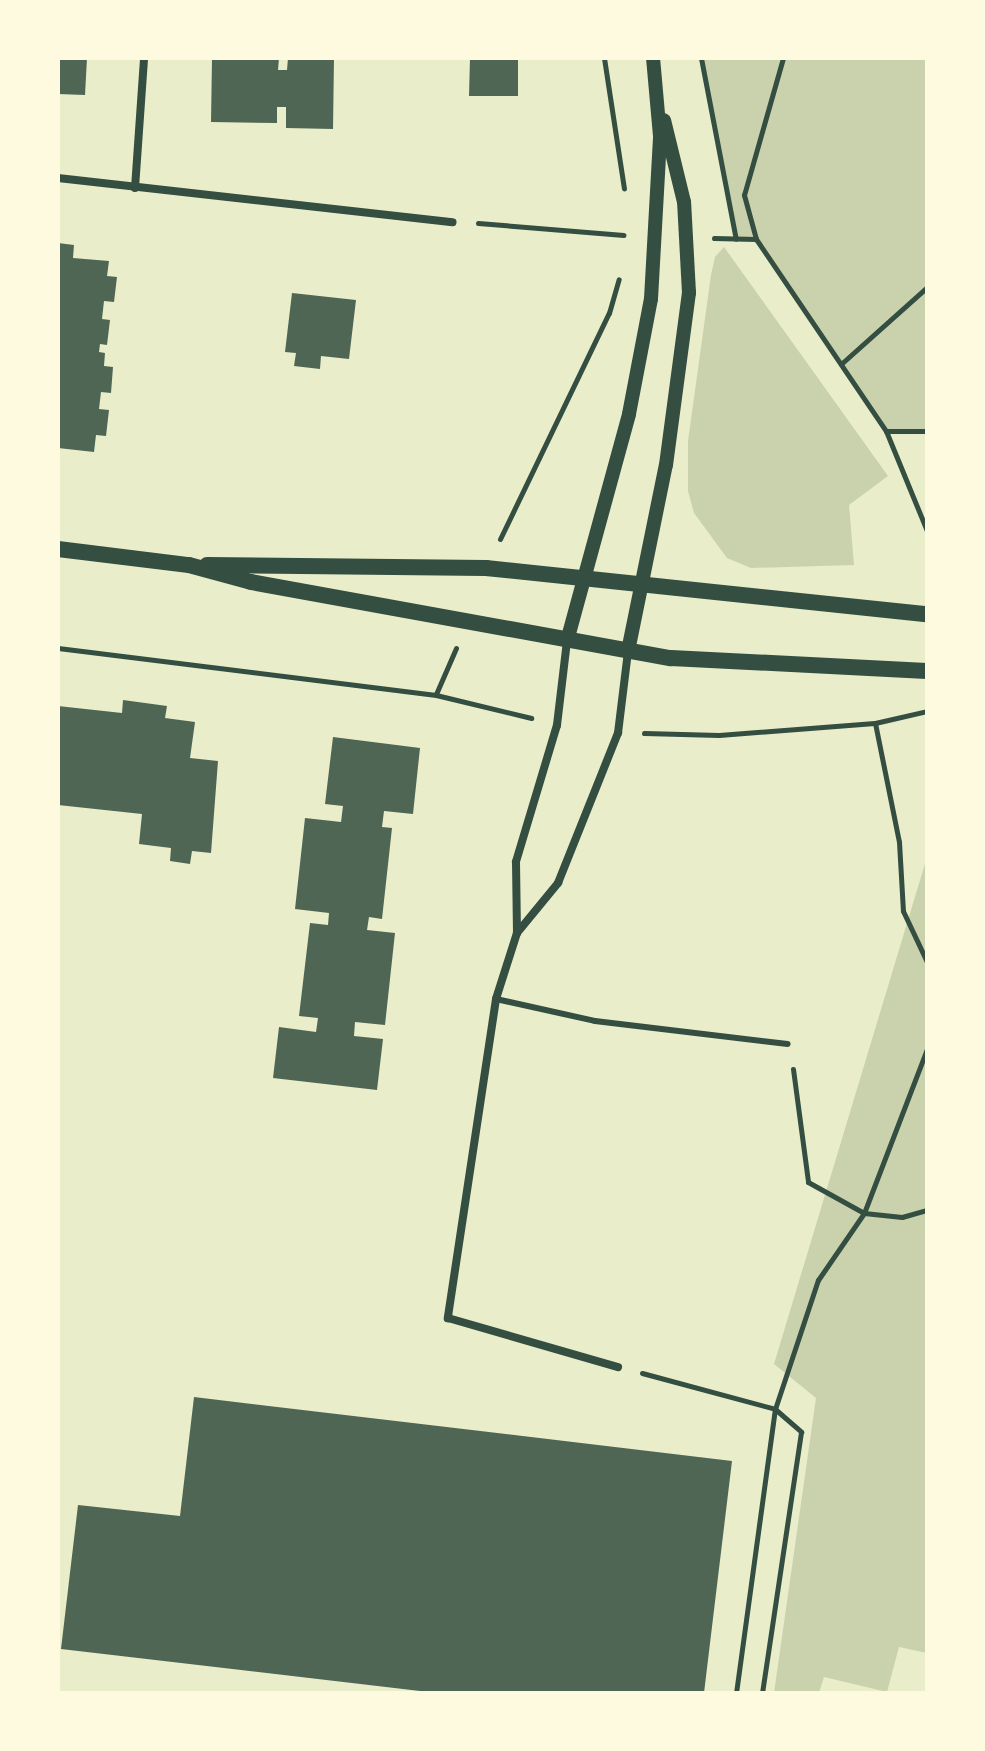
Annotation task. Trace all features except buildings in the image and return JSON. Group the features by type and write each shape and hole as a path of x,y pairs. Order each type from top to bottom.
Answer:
{"main road":[{"path":"58,549 189,565 486,568 927,614"},
{"path":"189,565 251,582 469,618 567,641 671,658 927,671"}],"street":[{"path":"135,188 144,58"},
{"path":"517,933 558,883 618,733 628,651 644,586 682,355 688,237 671,141 660,108 653,58"},
{"path":"618,1367 448,1318 496,999 517,933 516,862 557,725 567,641 629,414 651,299 660,108"},
{"path":"58,178 453,222"}],"lane":[{"path":"496,999 595,1021 788,1044"}],"path":[{"path":"604,58 624,191"},
{"path":"701,58 736,239"},
{"path":"783,58 744,195 756,239 886,431 927,531"},
{"path":"627,248 631,235 629,220"},
{"path":"453,222 631,235"},
{"path":"688,237 756,239"},
{"path":"486,568 609,313 620,274"},
{"path":"841,364 927,287"},
{"path":"886,431 927,431"},
{"path":"436,695 469,618"},
{"path":"875,723 927,711"},
{"path":"788,1044 808,1182 864,1213 902,1217 927,1210"},
{"path":"736,1693 775,1409 818,1280 864,1213 927,1049"},
{"path":"618,1367 775,1409 801,1432 762,1693"}],"green space":[{"path":"701,58 927,58 927,431 886,431 756,239 736,239"},
{"path":"724,247 888,476 849,505 854,565 751,568 727,558 694,513 688,491 688,441 711,275 715,257"},
{"path":"927,857 927,1653 899,1647 887,1692 824,1677 819,1693 774,1693 816,1398 774,1364"}]}
